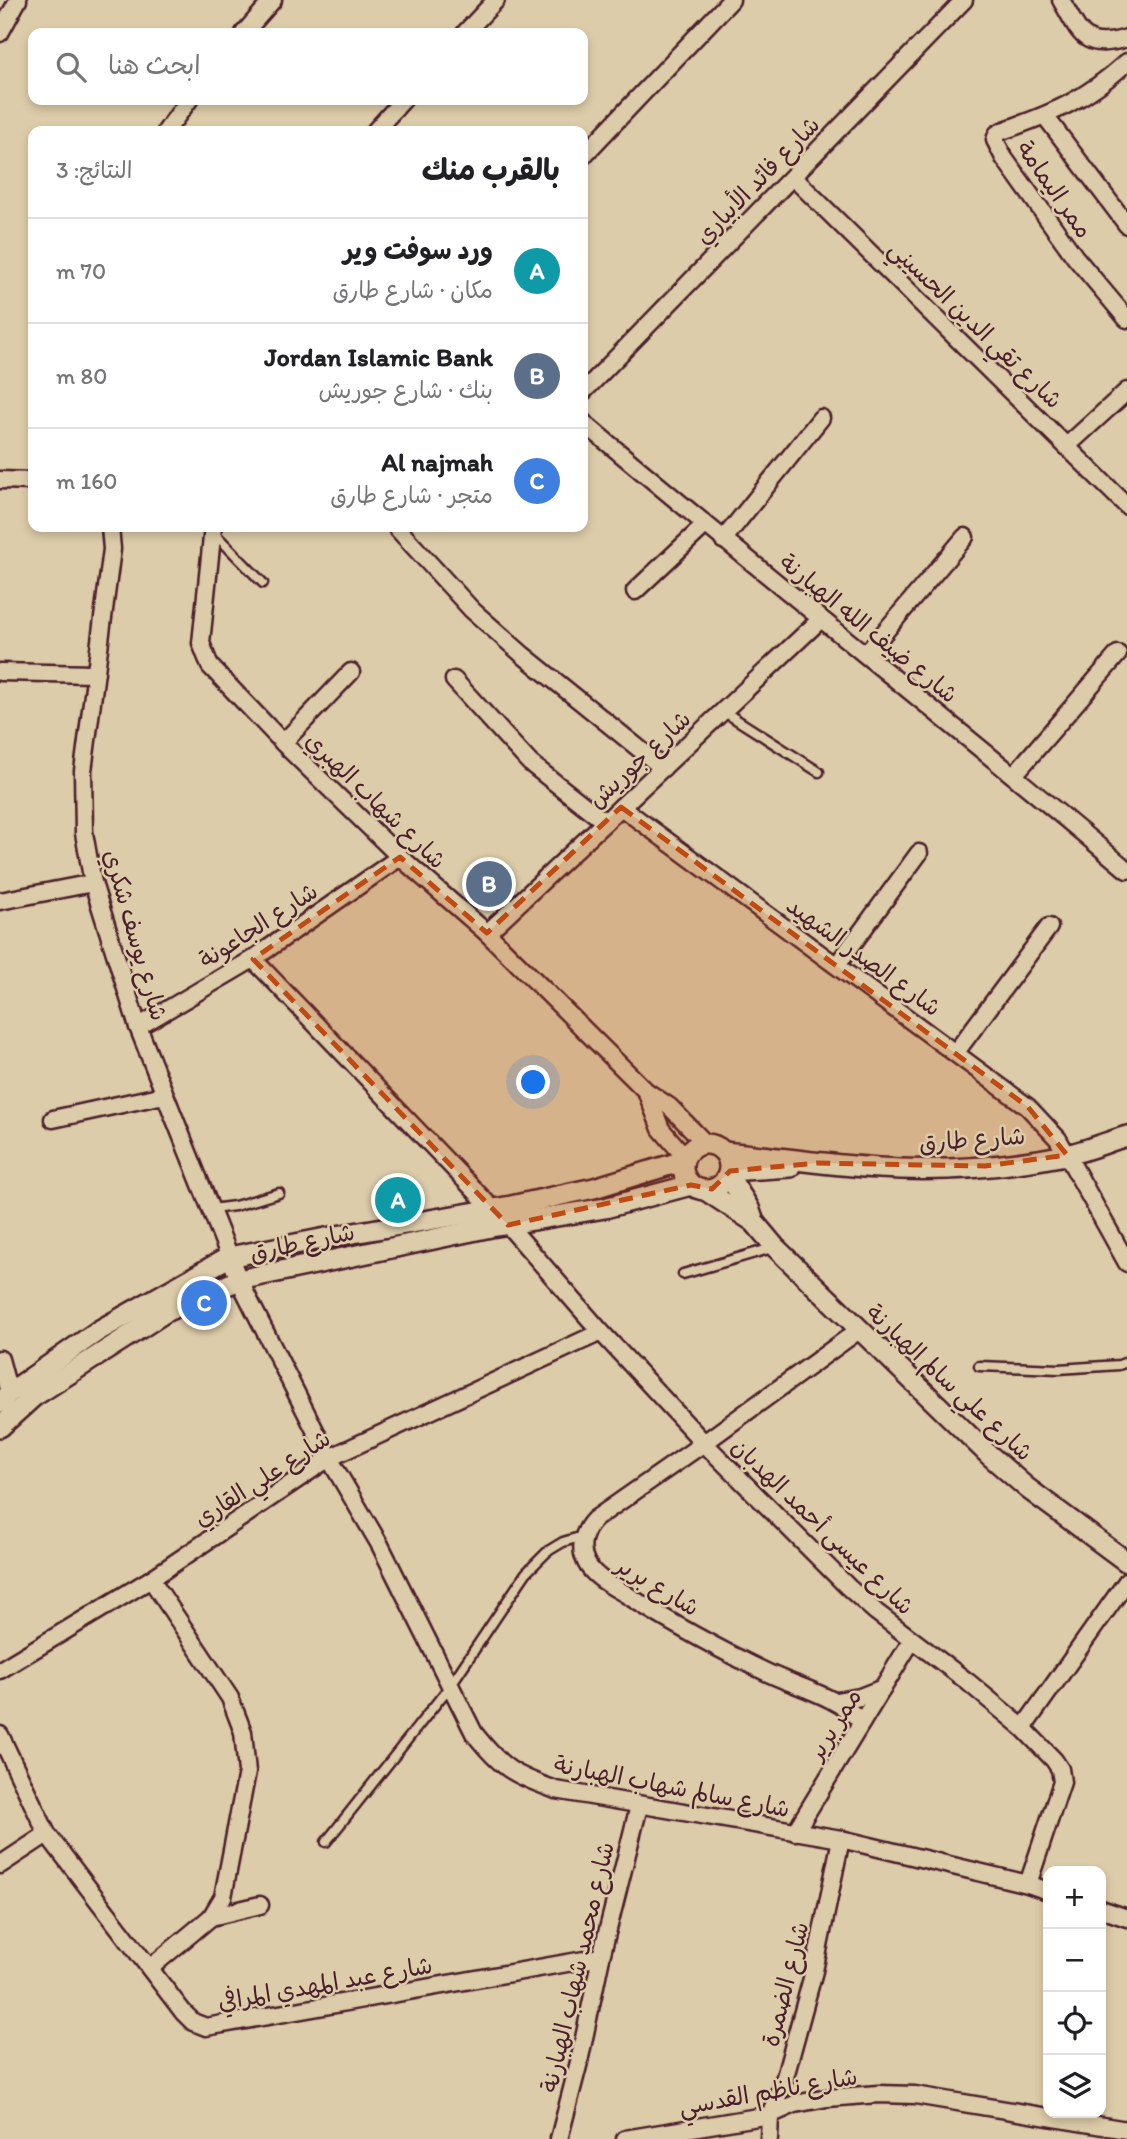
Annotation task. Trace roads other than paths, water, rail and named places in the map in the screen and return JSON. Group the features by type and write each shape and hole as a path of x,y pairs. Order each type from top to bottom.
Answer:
{"street":[{"path":"0,33 18,0"},
{"path":"248,28 273,0"},
{"path":"470,28 496,0"},
{"path":"588,151 731,0"},
{"name":"شارع فائد الأبياري","path":"588,387 964,0"},
{"path":"1061,0 1084,37 1107,44 1127,38"},
{"name":"ممر اليمامة","path":"1127,62 1074,102 997,134 995,140 998,149 1075,257 1127,319"},
{"path":"170,126 185,105"},
{"path":"380,126 398,105"},
{"path":"1045,116 1127,225"},
{"name":"شارع تقي الدين الحسيني","path":"793,177 1127,506"},
{"path":"1068,445 1127,391"},
{"path":"723,540 821,418"},
{"name":"شارع ضيف الله الهبارنة","path":"588,426 1127,870"},
{"path":"0,480 28,481"},
{"path":"635,591 705,525"},
{"name":"شارع يوسف شكري","path":"110,532 112,549 94,674 83,789 84,833 93,883 138,1027 239,1280"},
{"name":"شارع شهاب الهبري","path":"213,532 201,629 201,643 209,666 283,743 400,857 487,933 646,1091 670,1107 706,1144"},
{"path":"401,532 472,610 523,655 663,768"},
{"path":"866,654 965,537"},
{"name":"شارع جوريش","path":"487,933 821,619"},
{"path":"1014,775 1118,654"},
{"path":"0,672 94,674"},
{"path":"283,743 351,672"},
{"path":"454,680 530,763 605,822"},
{"name":"شارع الصدر الشهيد","path":"621,807 1028,1107 1052,1133 1067,1155 1127,1263"},
{"path":"837,965 919,853"},
{"name":"شارع الجاعونة","path":"138,1027 253,959 400,857"},
{"path":"0,901 93,883"},
{"path":"956,1052 1049,927"},
{"name":"شارع عيسى أحمد الهدبان","path":"253,959 508,1225 601,1332 704,1443 848,1587 1023,1728 1054,1760 1062,1775 1062,1782 1028,1884"},
{"name":"شارع شهاب الهبري","path":"646,1091 661,1129 684,1159"},
{"path":"54,1119 164,1095"},
{"name":"شارع طارق","path":"727,1166 776,1169 817,1163 881,1168 985,1166 1067,1155 1127,1136"},
{"path":"706,1144 716,1146 727,1166 719,1186 698,1188 683,1174 684,1159 697,1145 706,1144"},
{"name":"شارع طارق","path":"5,1398 98,1331 229,1257 594,1188 684,1159"},
{"name":"شارع علي سالم الهبارنة","path":"727,1166 754,1222"},
{"name":"شارع طارق","path":"0,1427 33,1397 57,1380 167,1311 239,1280 698,1188"},
{"name":"شارع علي سالم الهبارنة","path":"698,1188 754,1222 775,1247 859,1330 1007,1471 1127,1562"},
{"name":"شارع سالم شهاب الهبارنة","path":"239,1280 330,1458 380,1545 480,1741 492,1756 517,1776 556,1790 841,1839 1043,1889"},
{"path":"583,1536 596,1518 859,1330"},
{"name":"شارع علي القاري","path":"0,1670 152,1579 330,1458 601,1332"},
{"path":"0,1359 5,1398"},
{"name":"شارع برير","path":"583,1536 582,1549 586,1563 618,1590 737,1658 837,1701 862,1722"},
{"path":"150,1968 211,1917 223,1897 247,1772 243,1732 230,1698 152,1579"},
{"path":"1023,1728 1127,1581"},
{"name":"ممر برير","path":"795,1832 912,1640"},
{"path":"837,1701 860,1697 883,1688"},
{"name":"شارع عبد المهدي المرافي","path":"0,1735 47,1834 183,2012 193,2022 205,2027 601,1957"},
{"name":"شارع محمد شهاب الهبارنة","path":"559,2139 639,1805"},
{"path":"0,1865 47,1834"},
{"name":"شارع الضمرة","path":"769,2139 770,2115 785,2077 814,1971 841,1839"},
{"path":"211,1917 260,1905"},
{"path":"1106,1911 1127,1918"},
{"name":"شارع ناظم القدسي","path":"625,2139 770,2115 794,2104 827,2098 878,2094 915,2095 1127,2130"}],"lane":[{"path":"216,532 263,583"},
{"path":"723,711 819,772"},
{"path":"211,1209 235,1206 279,1193"},
{"path":"683,1274 775,1247"},
{"path":"979,1366 1059,1368 1119,1365 1127,1362"},
{"path":"326,1842 450,1686 531,1567 548,1550 583,1536"}],"place":[{"name":"Jordan Islamic Bank","path":"489,884"},
{"name":"ورد سوفت وير","path":"398,1200"},
{"name":"Al najmah","path":"204,1303"}]}
